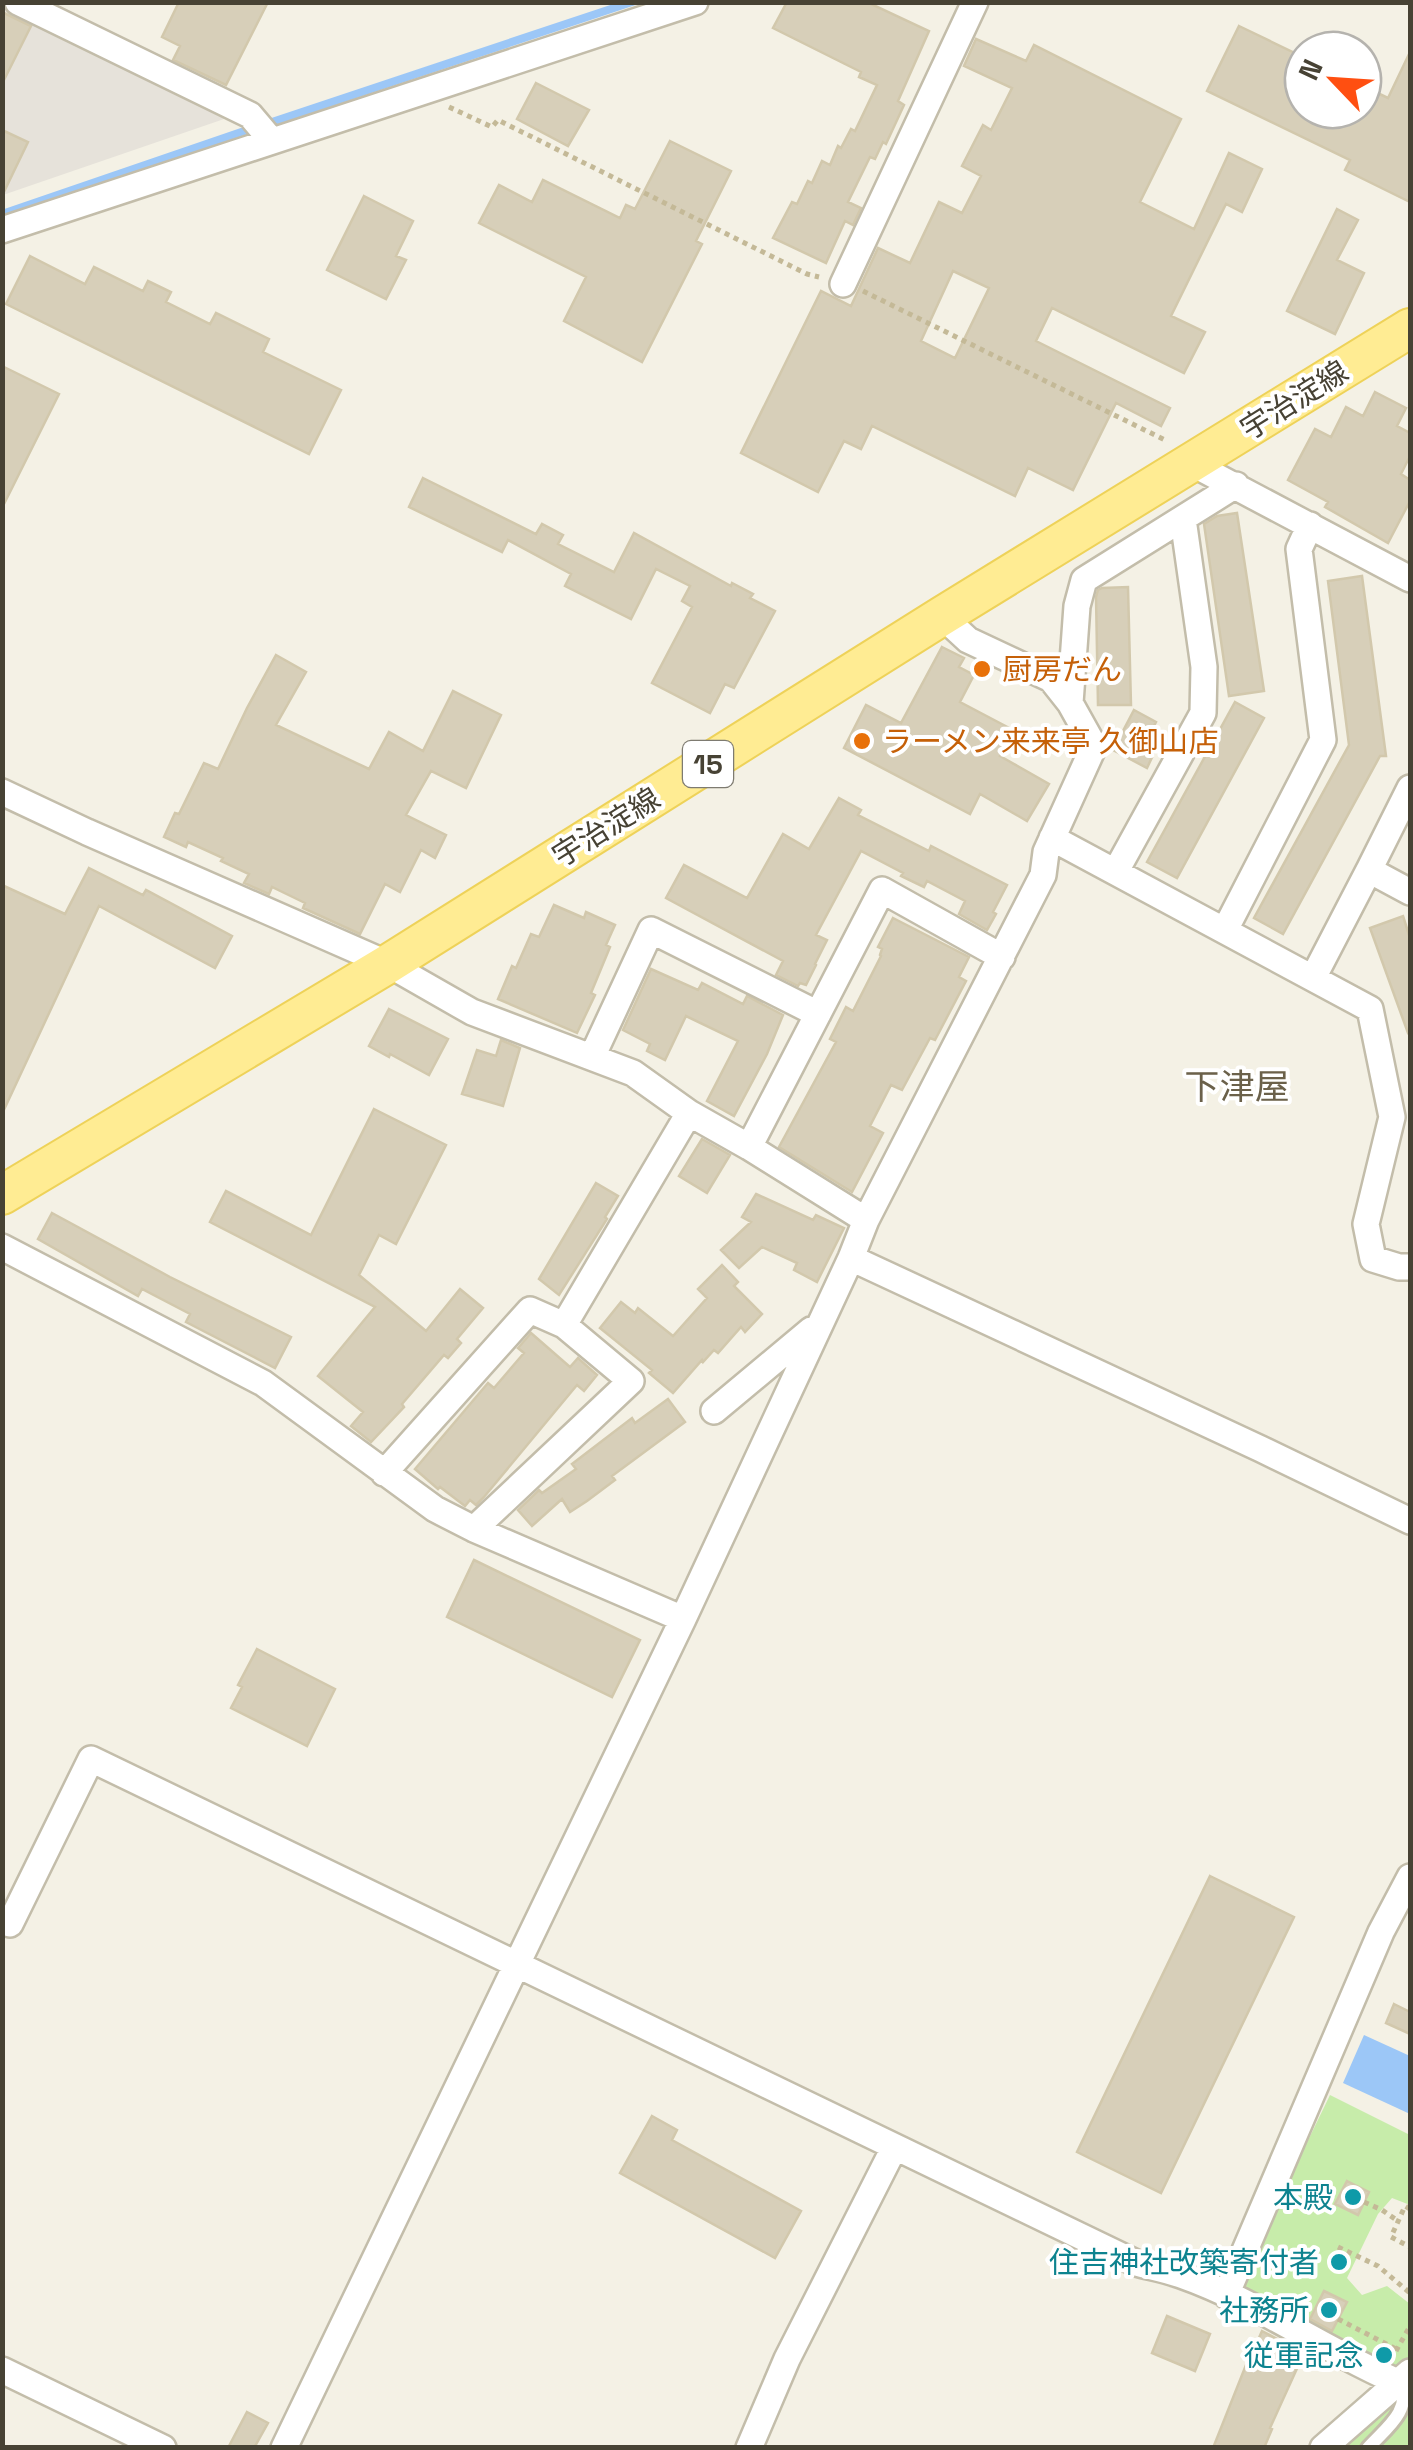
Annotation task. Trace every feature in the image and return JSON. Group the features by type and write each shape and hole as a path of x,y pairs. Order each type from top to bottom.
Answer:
{"main road":[{"name":"宇治淀線","path":"2,1196 388,964 1410,328"}],"street":[{"path":"2,230 695,2"},
{"path":"843,284 975,2"},
{"path":"33,6 250,115 272,140"},
{"path":"1191,463 1410,580"},
{"path":"1070,703 1076,606 1084,580 1236,485"},
{"path":"1116,872 1203,714 1204,667 1183,519"},
{"path":"1225,930 1323,740 1299,549 1310,526"},
{"path":"284,2448 683,1619 866,1220 1043,875 1046,852 1094,746 1052,679 968,640 942,616"},
{"path":"1313,978 1410,788"},
{"path":"2,792 388,964 472,1012 634,1073 689,1113 866,1220"},
{"path":"1052,838 1370,1009 1392,1117 1366,1224 1372,1259 1410,1267"},
{"path":"1370,870 1410,892"},
{"path":"749,1147 882,890 1002,957"},
{"path":"592,1057 651,930 818,1014"},
{"path":"564,1326 689,1113"},
{"path":"2,1246 263,1383 436,1509 683,1619"},
{"path":"851,1258 1410,1521"},
{"path":"384,1473 530,1310 564,1326 630,1382 474,1529"},
{"path":"714,1411 818,1324"},
{"path":"2,1921 10,1924 91,1759 1136,2263 1226,2294 1365,2368 1405,2378"},
{"path":"1226,2294 1380,1932 1410,1876"},
{"path":"749,2448 788,2359 894,2148"},
{"path":"2,2370 163,2448"},
{"path":"1323,2448 1405,2378"}],"lane":[{"path":"1368,2448 1402,2409 1405,2378"}],"path":[{"path":"421,93 492,127"},
{"path":"1364,2202 1398,2221"},
{"path":"1410,2209 1405,2206 1391,2238 1410,2247"},
{"path":"1338,2248 1378,2266 1410,2293"},
{"path":"1338,2319 1396,2349"}],"shaded area":[{"path":"3,8 227,118 3,195"}],"green space":[{"path":"1330,2095 1410,2135 1410,2205 1392,2198 1378,2214 1347,2278 1362,2295 1387,2286 1410,2304 1410,2357 1401,2366 1383,2371 1235,2291"},
{"path":"1410,2385 1410,2447 1337,2448"}],"water":[{"path":"1364,2035 1410,2056 1410,2114 1343,2083"}],"building":[{"path":"179,2 268,2 226,85 173,60 180,46 162,37"},
{"path":"787,2 867,2 929,31 898,101 904,105 886,144 883,142 875,159 870,157 848,202 861,208 853,225 845,221 826,263 773,238 792,202 797,204 808,181 812,183 822,161 830,165 838,146 841,148 851,129 855,131 877,85 859,77 861,72 773,28"},
{"path":"2,12 31,26 2,84"},
{"path":"1239,26 1283,47 1283,128 1207,91"},
{"path":"976,39 1026,61 1034,45 1181,119 1140,202 1194,229 1229,153 1262,169 1242,212 1226,204 1171,316 1205,332 1184,373 1052,308 1036,341 1170,408 1161,426 1116,403 1073,490 1028,468 1015,496 872,426 861,449 844,441 818,492 741,453 821,291 851,306 878,248 910,263 939,202 962,213 981,176 962,166 983,125 991,130 1012,88 964,66","holes":["953,271 989,288 955,358 921,341"]},
{"path":"1410,52 1410,202 1345,170 1350,160 1288,130 1383,130 1383,96 1388,98"},
{"path":"536,83 589,110 568,146 517,119"},
{"path":"2,130 28,142 2,196"},
{"path":"670,141 731,171 696,241 702,244 642,362 564,321 586,277 479,223 499,185 532,202 543,180 620,218 626,205 635,209"},
{"path":"364,196 413,221 396,256 406,260 386,299 327,270"},
{"path":"1337,209 1358,220 1337,260 1364,273 1335,334 1287,311"},
{"path":"30,256 85,284 94,267 143,291 148,281 171,292 166,302 210,324 216,313 269,339 263,352 341,390 309,454 6,304"},
{"path":"2,366 59,394 2,508"},
{"path":"1375,392 1406,408 1397,426 1410,433 1410,456 1401,474 1410,480 1410,501 1388,543 1325,507 1328,502 1288,480 1315,429 1331,437 1346,407 1363,416"},
{"path":"423,478 536,534 542,524 563,535 558,544 614,572 634,533 753,594 750,598 775,611 734,688 725,684 710,713 652,683 692,607 682,601 690,586 656,569 631,619 565,586 571,574 508,540 502,552 409,507"},
{"path":"1237,513 1264,691 1229,696 1204,524 1217,516"},
{"path":"1362,576 1386,756 1380,756 1283,934 1254,918 1349,745 1328,581"},
{"path":"1128,587 1131,705 1098,705 1096,597 1102,588"},
{"path":"942,647 964,658 959,667 974,675 960,702 1013,730 1000,756 1049,784 1027,821 980,794 970,814 844,748 866,705 901,723"},
{"path":"276,655 306,672 276,725 369,769 389,732 423,751 453,691 501,715 466,788 431,771 406,815 446,835 435,858 421,850 400,892 385,884 360,934 303,908 305,903 272,887 269,894 244,883 249,874 221,861 223,858 188,842 186,847 164,837 204,763 218,769"},
{"path":"1235,702 1264,718 1177,878 1147,862"},
{"path":"1134,710 1156,722 1144,745 1155,751 1147,768 1113,750"},
{"path":"839,798 861,810 858,815 1007,885 987,930 959,914 965,901 927,881 924,887 901,876 903,873 861,851 816,935 827,940 816,965 806,985 798,986 776,975 783,961 666,898 684,865 747,898 783,834 809,849"},
{"path":"89,868 143,895 146,890 232,936 215,968 99,906 2,1114 2,885 65,914"},
{"path":"554,905 584,918 586,912 615,925 591,993 595,995 577,1033 498,999 531,934 539,937"},
{"path":"1403,916 1410,938 1408,1033 1370,928"},
{"path":"893,918 969,957 959,977 966,981 935,1040 930,1038 902,1090 891,1085 870,1126 883,1133 852,1192 779,1147 836,1042 830,1039 846,1007 853,1011 881,956 882,949 878,947"},
{"path":"651,969 698,990 702,983 743,1004 747,996 783,1015 734,1116 707,1101 738,1041 686,1016 665,1060 647,1051 650,1044 623,1030"},
{"path":"389,1009 448,1039 429,1075 369,1046"},
{"path":"501,1040 520,1048 503,1106 462,1094 477,1050 496,1056"},
{"path":"374,1109 446,1145 396,1244 379,1235 359,1275 426,1331 460,1289 483,1308 457,1339 461,1343 448,1358 444,1355 371,1442 351,1426 363,1412 318,1376 375,1307 210,1222 226,1191 311,1235"},
{"path":"702,1139 730,1155 707,1193 679,1176"},
{"path":"596,1183 618,1196 559,1295 539,1279"},
{"path":"756,1194 813,1220 816,1215 844,1228 817,1282 794,1270 797,1263 762,1247 739,1268 721,1250 751,1222 742,1217"},
{"path":"52,1213 291,1337 275,1368 186,1322 190,1314 142,1289 138,1296 38,1239"},
{"path":"722,1265 738,1282 734,1286 762,1314 745,1332 741,1327 718,1353 714,1350 702,1360 673,1393 649,1373 652,1370 600,1328 621,1302 635,1313 638,1308 673,1336 707,1298 698,1289"},
{"path":"531,1333 570,1367 578,1358 597,1375 584,1391 577,1385 476,1505 470,1500 465,1506 415,1469 488,1383 494,1388 524,1353 518,1348"},
{"path":"668,1399 685,1422 612,1476 615,1480 587,1501 570,1512 562,1499 532,1526 518,1510 539,1490 542,1493 576,1469 572,1464 632,1418 635,1423"},
{"path":"474,1560 640,1640 612,1697 447,1617"},
{"path":"257,1649 335,1689 307,1746 231,1708"},
{"path":"1210,1876 1294,1917 1161,2193 1077,2152"},
{"path":"1394,2004 1410,2012 1410,2034 1386,2023"},
{"path":"652,2116 677,2130 672,2140 801,2211 775,2258 620,2173"},
{"name":"本殿","path":"1347,2181 1369,2192 1358,2215 1335,2204"},
{"name":"社務所","path":"1324,2291 1347,2302 1332,2331 1310,2319"},
{"path":"1167,2316 1210,2334 1195,2371 1152,2353"},
{"path":"1262,2331 1304,2353 1264,2448 1213,2448 1246,2365"},
{"path":"247,2412 268,2423 254,2448 228,2448"}],"waterway":[{"path":"266,124 632,2"},
{"path":"2,214 253,128"}],"place":[{"name":"厨房だん","path":"982,669"},
{"name":"ラーメン来来亭 久御山店","path":"862,741"},
{"name":"本殿","path":"1353,2197"},
{"name":"住吉神社改築寄付者","path":"1339,2262"},
{"name":"社務所","path":"1329,2310"},
{"name":"従軍記念","path":"1384,2355"}],"district":[{"name":"下津屋","path":"1237,1087"}]}
